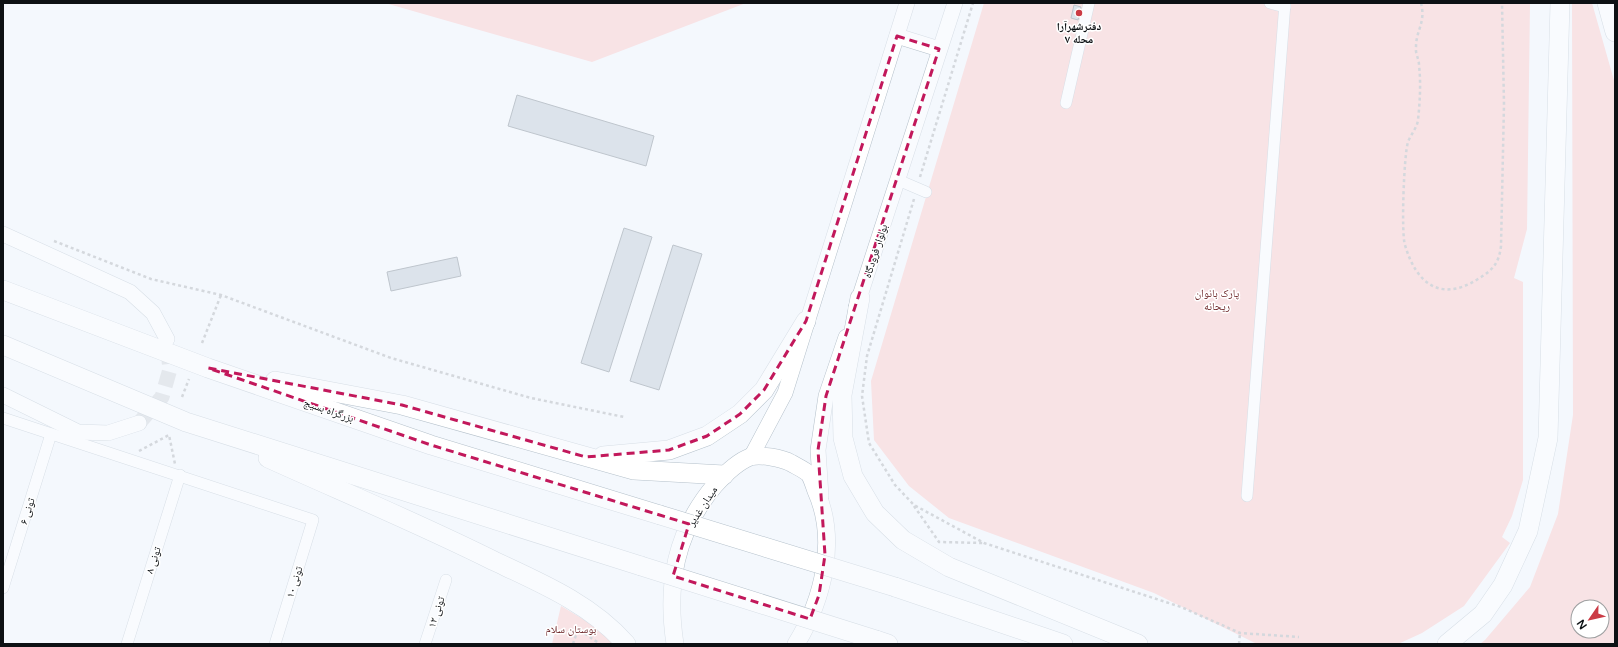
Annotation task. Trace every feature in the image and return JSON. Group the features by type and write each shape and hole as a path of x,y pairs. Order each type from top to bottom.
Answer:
{"highway":[{"path":"1447,644 1483,614 1503,585 1528,531 1548,438 1560,3"},
{"path":"1607,3 1615,32"},
{"name":"بزرگراه بسیج","path":"3,290 208,368 431,444 895,587 1063,644"},
{"path":"860,298 842,395 843,438 853,476 875,513 903,540 950,566 1138,644"},
{"path":"586,457 669,450 707,436 740,414 764,390 806,321"},
{"path":"5,347 186,422 460,544 532,579 587,609 614,630 626,644"},
{"path":"208,368 402,405 634,470 724,475"},
{"path":"186,422 882,642"}],"main road":[{"path":"796,644 813,613 823,576 826,531 822,504 809,474 782,458 751,457 785,393 806,321 907,3"},
{"name":"بولوار فرودگاه","path":"822,504 818,450 826,396 860,298 955,3"},
{"path":"897,36 940,49"},
{"path":"3,234 130,292 153,314 167,339"},
{"path":"3,395 78,432 108,433 139,423"},
{"name":"میدان غدیر","path":"675,644 671,617 671,593 678,553 693,516 706,496 724,475 751,457"}],"street":[{"path":"1066,103 1089,3"},
{"path":"1247,496 1285,5 1270,3"},
{"path":"898,180 922,190"},
{"path":"3,418 127,457 178,475"},
{"name":"تونی ۶","path":"3,588 51,434"},
{"name":"تونی ۱۰","path":"178,475 313,520 275,644"},
{"name":"تونی ۸","path":"127,644 178,475"},
{"name":"تونی ۱۲","path":"426,644 446,580"}],"path":[{"path":"973,3 922,190 868,356 862,396 869,443 895,485 914,505 939,542 984,543"},
{"path":"1421,3 1422,24 1416,48 1419,64 1420,88 1418,122 1408,142 1406,159 1404,244 1415,269 1423,280 1432,286 1451,290 1473,282 1483,276 1494,267 1499,259 1501,246 1504,104 1502,3"},
{"path":"47,238 151,279 221,295 392,358 531,398 624,417"},
{"path":"202,343 221,295"},
{"path":"182,397 189,379"},
{"path":"127,457 169,435 178,475"},
{"path":"914,505 984,543 1181,606 1240,633 1299,637"},
{"path":"573,644 578,629 600,644"},
{"path":"1239,644 1240,633"}],"highlighted area":[{"path":"897,36 939,49 826,396 818,450 825,555 819,595 810,619 673,576 689,524 431,445 208,368 402,405 586,457 669,450 707,436 740,414 764,390 806,321"}],"green space":[{"path":"385,3 746,3 592,62"},
{"name":"پارک بانوان ریحانه","path":"984,3 1530,3 1527,229 1514,278 1523,282 1523,480 1512,516 1502,537 1510,543 1464,606 1422,633 1398,644 1257,644 1154,593 949,518 909,486 874,440 871,381"},
{"path":"1572,3 1592,3 1615,84 1615,644 1480,644 1530,587 1558,514 1573,415"},
{"name":"بوستان سلام","path":"561,606 603,631 614,644 552,644"}],"building":[{"path":"1074,5 1081,7 1078,20 1071,18"},
{"path":"517,95 654,136 646,166 508,126"},
{"path":"624,228 652,237 609,372 581,363"},
{"path":"673,245 702,254 659,390 630,381"},
{"path":"457,257 461,276 391,291 387,272"}],"tunnel":[{"path":"139,423 162,397 170,369 167,344"}],"place":[{"name":"دفترشهرآرا محله ۷","path":"1079,13"}]}
